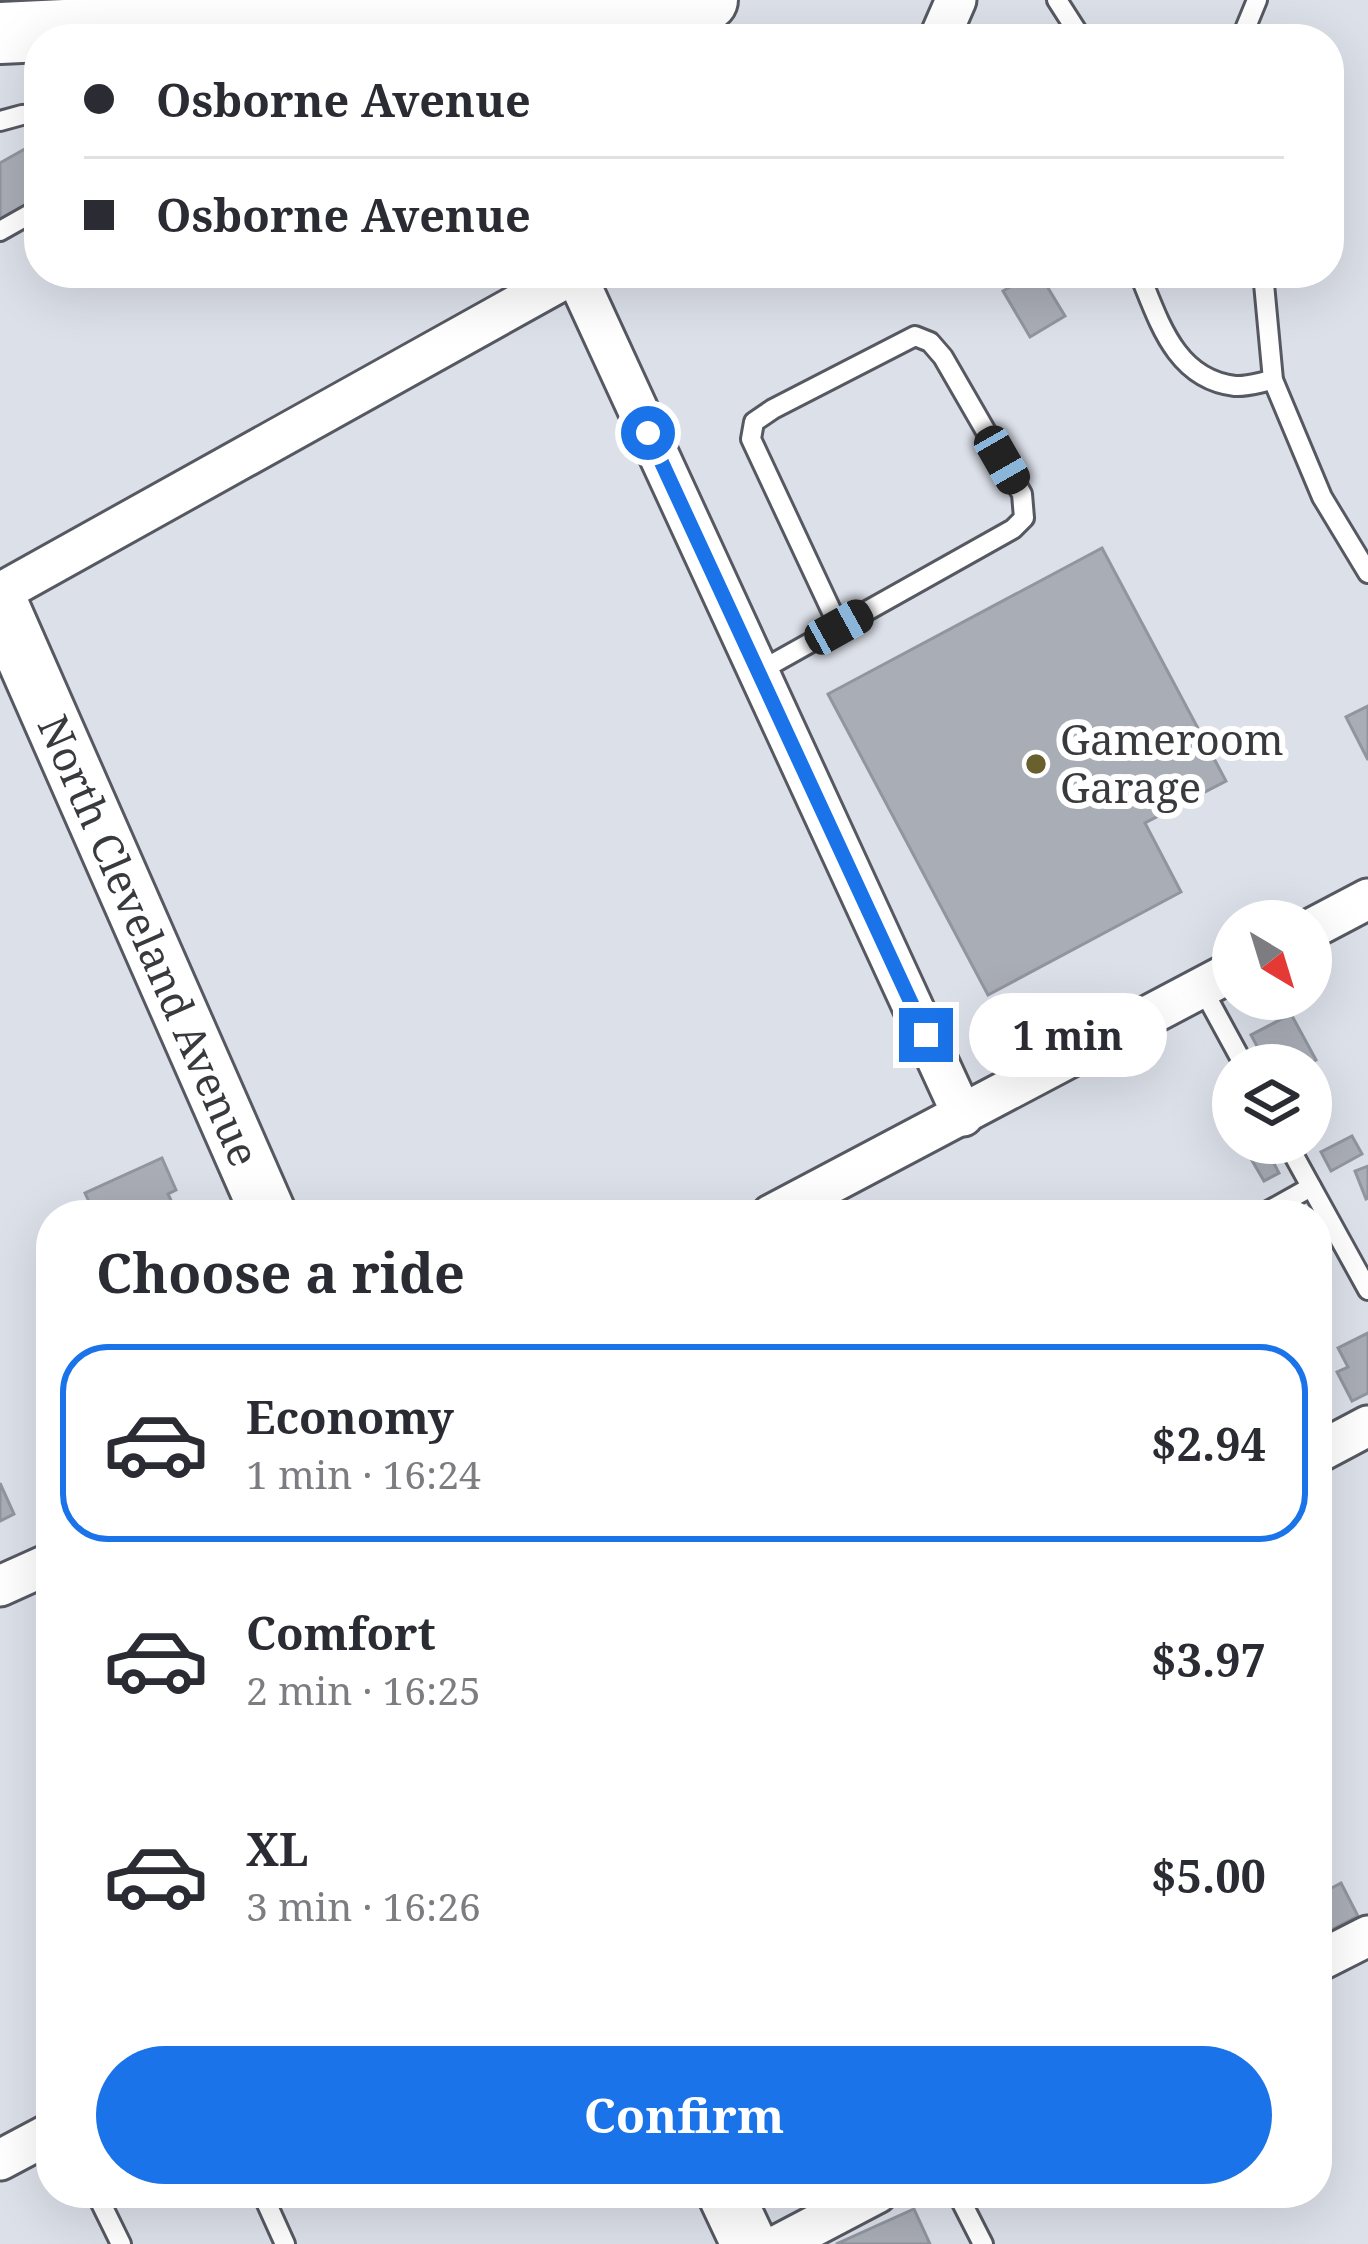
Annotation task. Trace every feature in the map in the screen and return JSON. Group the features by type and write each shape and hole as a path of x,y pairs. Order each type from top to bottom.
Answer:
{"main road":[{"path":"271,24 707,0"},
{"name":"North Cleveland Avenue","path":"0,602 262,1200"},
{"path":"731,2208 749,2244"}],"street":[{"path":"0,593 548,288"},
{"path":"582,288 963,1116"},
{"path":"1332,918 1368,899"},
{"path":"800,1200 1212,983"},
{"path":"1332,1446 1368,1426"},
{"path":"0,1586 36,1570"},
{"path":"1332,1954 1368,1936"},
{"path":"0,2160 36,2140"},
{"path":"780,2244 848,2208"}],"lane":[{"path":"1145,288 1166,339 1188,367 1204,378 1238,386 1273,380"},
{"path":"1265,288 1273,380 1322,497 1368,574"},
{"path":"758,672 839,627 1013,529 1024,518 1022,494 943,356 930,342 915,336 754,422 751,439 839,627"},
{"path":"1299,1164 1319,1200"},
{"path":"1287,1200 1311,1186"},
{"path":"1332,1224 1368,1290"},
{"path":"103,2208 121,2244"},
{"path":"269,2208 285,2244"},
{"path":"964,2208 982,2244"}],"building":[{"path":"24,149 24,208 0,222 0,163"},
{"path":"1048,288 1065,316 1030,337 1003,291"},
{"path":"1102,548 1226,781 1145,823 1181,892 988,995 828,694"},
{"path":"1368,706 1368,760 1346,717"},
{"path":"1280,1020 1294,1020 1307,1044 1256,1044 1251,1035"},
{"path":"1352,1136 1362,1154 1331,1171 1327,1164 1332,1164 1332,1146"},
{"path":"162,1158 176,1190 168,1194 171,1200 88,1200 85,1193"},
{"path":"1254,1164 1274,1164 1279,1173 1264,1181"},
{"path":"1368,1166 1368,1198 1366,1199 1355,1171"},
{"path":"1368,1333 1368,1393 1352,1401 1337,1372 1348,1367 1338,1348"},
{"path":"0,1483 14,1514 0,1521"},
{"path":"1341,1883 1358,1916 1332,1929 1332,1888"},
{"path":"914,2209 930,2244 836,2244"}],"place":[{"name":"Gameroom Garage","path":"1036,764"}],"route":[{"path":"648,433 926,1035"}]}
